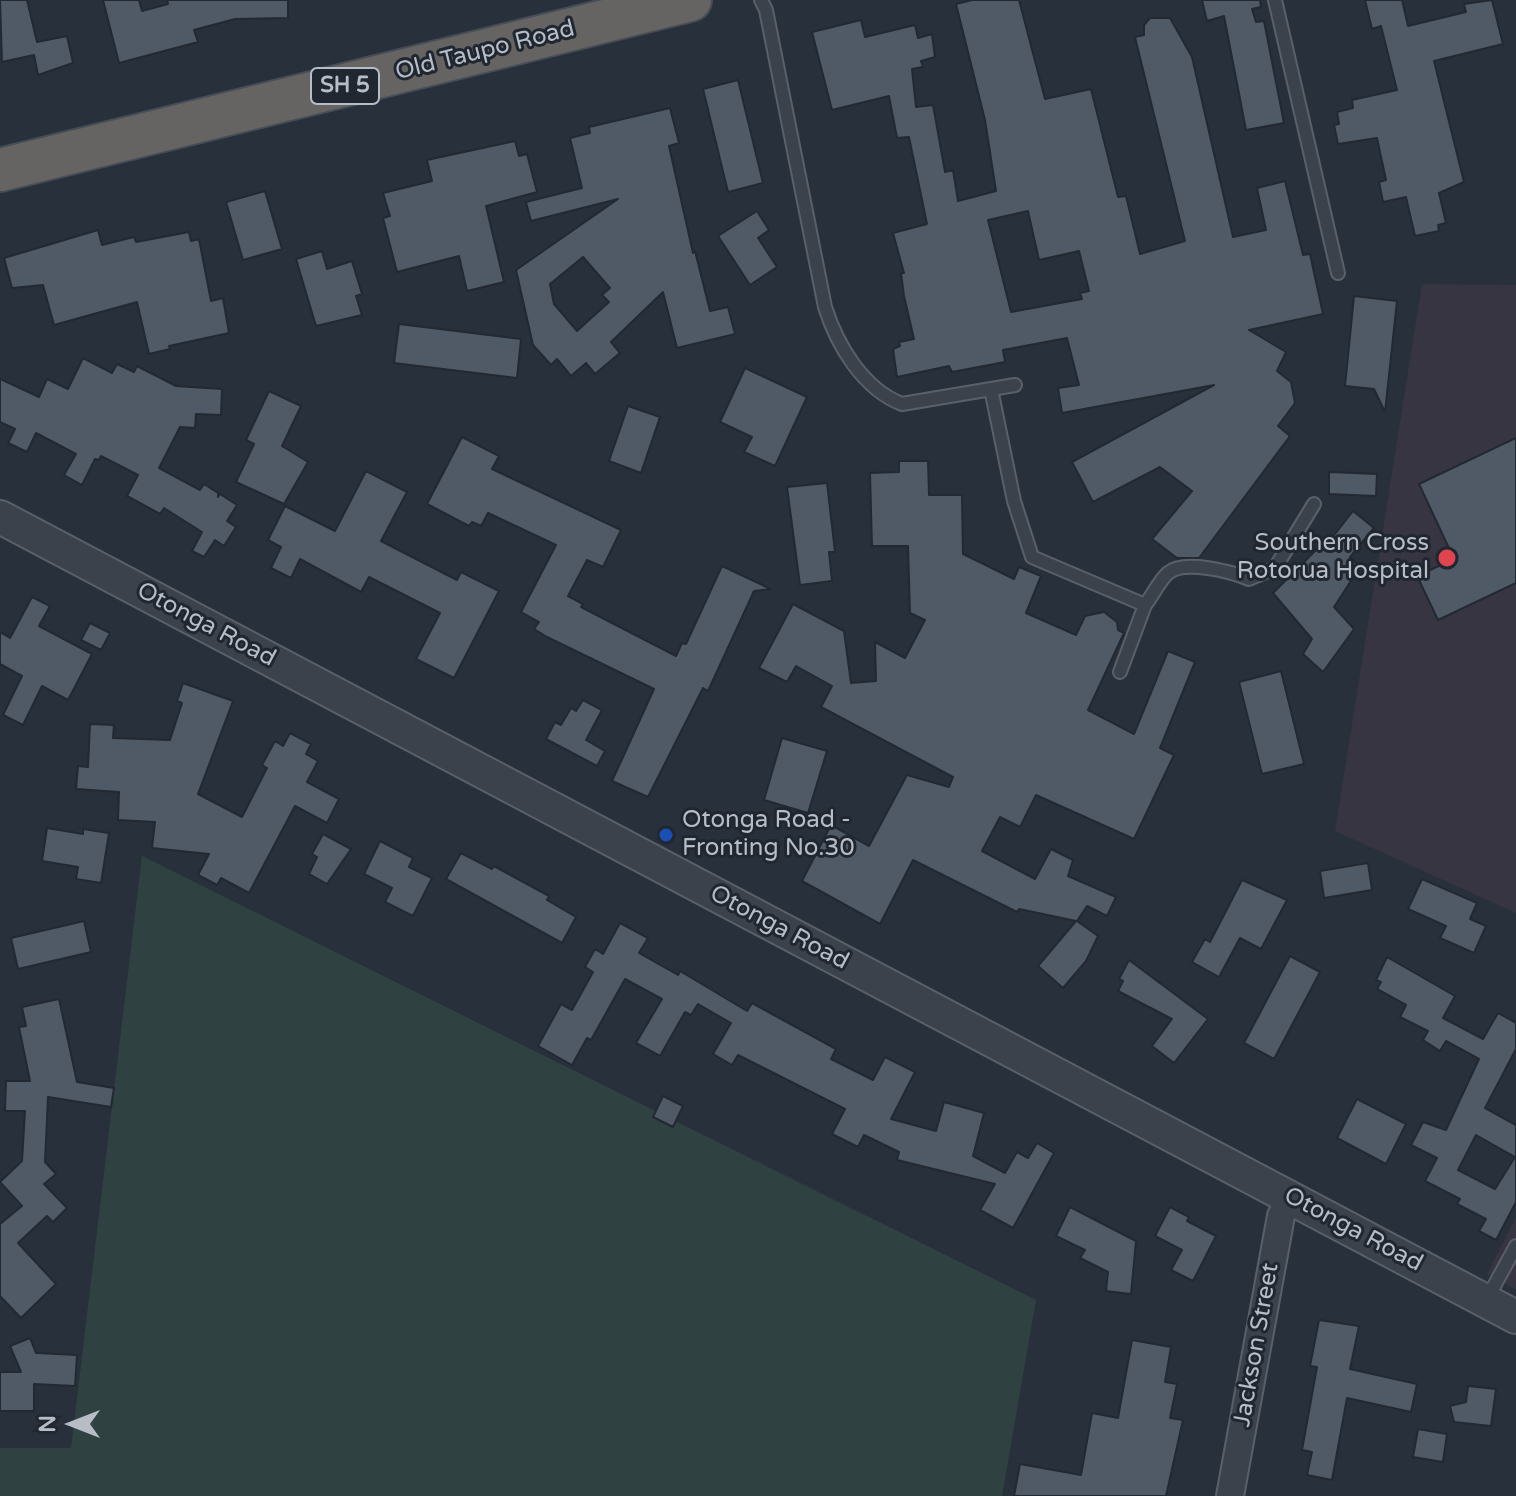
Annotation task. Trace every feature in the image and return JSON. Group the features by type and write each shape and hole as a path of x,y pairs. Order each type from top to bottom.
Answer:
{"highway":[{"name":"Old Taupo Road","path":"0,170 690,0"}],"street":[{"name":"Otonga Road","path":"0,517 1516,1317"},
{"name":"Jackson Street","path":"1230,1496 1281,1216 1290,1197"}],"lane":[{"path":"761,0 766,10 832,330 863,376 885,397 902,404 1015,385"},
{"path":"1275,0 1338,273"},
{"path":"991,389 1014,501 1032,557 1145,605"},
{"path":"1120,672 1145,605 1168,573 1179,568 1228,570 1249,579 1275,568 1314,504"},
{"path":"1487,1301 1516,1246"}],"shaded area":[{"name":"Southern Cross Rotorua Hospital","path":"1422,284 1516,285 1516,913 1335,831"},
{"path":"142,856 1036,1300 1002,1496 0,1496 0,1448 71,1448"},
{"path":"1516,1217 1516,1290 1487,1274"}],"building":[{"path":"0,0 27,0 37,42 67,36 73,63 38,75 34,55 2,62"},
{"path":"103,0 139,0 142,11 168,4 167,0 288,0 288,18 235,19 194,30 198,42 119,63"},
{"path":"972,0 1019,0 1045,99 1091,89 1118,197 1126,196 1140,254 1185,241 1135,37 1144,35 1144,25 1150,18 1170,18 1192,57 1233,237 1266,230 1257,188 1285,181 1303,255 1310,254 1323,314 1249,330 1286,352 1277,371 1291,382 1295,403 1278,426 1290,436 1199,558 1177,558 1152,539 1192,491 1160,467 1093,502 1072,462 1214,385 1062,413 1058,388 1079,385 1067,338 1003,350 1005,362 952,372 949,366 897,377 893,349 900,346 899,342 914,339 904,296 901,273 904,273 893,233 927,224 909,137 897,138 889,96 832,110 812,32 861,20 865,37 915,25 918,38 932,34 935,57 921,61 923,67 912,69 916,107 933,105 945,172 953,170 958,201 996,191 985,120 956,4","holes":["1028,211 1039,260 1079,251 1089,291 1080,293 1082,299 1011,312 988,220"]},
{"path":"1202,0 1260,0 1261,7 1252,9 1256,22 1264,21 1284,123 1246,130 1224,16 1207,21"},
{"path":"1365,0 1402,0 1408,26 1466,12 1464,4 1492,0 1503,44 1434,61 1464,182 1439,193 1446,223 1438,225 1439,231 1415,236 1406,197 1383,202 1379,182 1386,180 1377,138 1338,144 1334,125 1339,124 1337,112 1353,108 1352,100 1397,90 1381,26 1372,29"},
{"path":"738,80 763,183 728,192 703,89"},
{"path":"670,108 679,143 669,146 693,253 695,251 710,311 728,307 735,334 677,348 663,292 611,342 620,353 595,374 586,363 571,376 557,359 551,365 533,345 516,270 618,199 531,221 526,202 582,188 570,138 590,133 589,127","holes":["583,257 610,288 602,295 609,302 577,331 554,304 550,284"]},
{"path":"515,141 519,156 527,154 537,192 486,206 504,282 467,291 459,256 397,272 383,218 390,216 383,193 432,181 427,160"},
{"path":"265,191 282,249 243,260 226,202"},
{"path":"757,211 769,230 758,238 777,267 750,285 718,236"},
{"path":"98,230 102,245 134,237 136,242 189,232 191,241 199,239 211,301 223,298 229,333 169,346 170,349 149,354 137,302 54,325 43,285 12,288 4,258"},
{"path":"322,251 327,269 352,261 362,294 356,296 362,315 316,326 296,259"},
{"path":"1354,296 1397,301 1385,412 1374,389 1345,386"},
{"path":"399,324 521,339 517,378 394,363"},
{"path":"83,358 112,373 117,364 134,372 137,366 176,386 222,389 221,415 196,414 195,428 180,427 159,468 200,490 204,484 218,493 218,497 220,494 237,505 227,521 236,527 224,546 215,540 204,557 192,551 202,532 164,508 160,514 127,496 138,475 101,456 99,460 95,459 82,485 64,475 76,454 36,433 27,452 8,443 15,429 0,422 0,379 39,397 47,379 68,389"},
{"path":"745,368 807,397 775,466 744,452 752,437 720,422"},
{"path":"269,391 301,406 282,446 308,462 284,504 236,482 254,444 246,440"},
{"path":"628,406 660,417 641,473 609,461"},
{"path":"462,437 499,456 492,469 621,530 603,567 587,560 568,596 583,604 581,607 676,656 682,643 686,644 722,566 771,589 754,591 708,691 703,688 648,797 612,781 654,689 547,637 534,629 539,622 521,612 556,545 488,513 481,526 472,522 469,526 427,504"},
{"path":"1516,438 1516,583 1438,620 1417,576 1454,559 1419,484"},
{"path":"899,461 928,461 929,495 962,495 963,554 1014,579 1019,567 1041,576 1026,613 1076,635 1085,616 1104,612 1117,622 1118,630 1124,633 1088,710 1134,734 1168,651 1195,662 1160,748 1174,755 1134,839 1036,795 1020,827 1000,817 982,851 1035,879 1051,849 1073,860 1068,876 1116,897 1107,916 1087,906 1077,921 1098,936 1086,961 1063,988 1038,966 1076,921 1019,909 1017,912 913,860 880,924 802,881 831,825 869,846 907,775 949,787 953,777 821,707 832,686 796,666 787,682 759,668 793,604 844,631 851,683 876,681 875,642 905,658 925,620 910,613 908,546 872,546 870,473 899,472"},
{"path":"366,471 407,492 381,541 457,580 461,572 499,591 454,678 416,659 440,613 369,577 361,592 300,559 291,578 271,568 281,547 268,540 285,506 335,531"},
{"path":"1329,472 1377,474 1376,496 1329,494"},
{"path":"827,483 835,552 829,552 832,581 800,585 787,487"},
{"path":"1353,511 1374,528 1350,557 1360,567 1334,607 1354,629 1323,672 1303,654 1312,639 1273,593 1325,541 1328,543"},
{"path":"32,597 50,606 39,626 92,654 68,700 42,686 23,725 3,715 22,676 0,664 0,632 10,638"},
{"path":"90,623 110,633 101,650 81,640"},
{"path":"1281,671 1304,764 1262,774 1239,682"},
{"path":"183,683 233,701 198,794 242,817 267,768 262,765 275,741 283,746 290,733 311,744 306,754 318,761 307,782 339,799 327,823 295,806 249,893 221,878 217,885 198,875 209,854 152,848 155,822 118,820 119,792 76,789 78,766 88,767 90,724 114,725 113,738 170,740 182,703 177,701"},
{"path":"583,700 602,710 586,740 605,751 597,766 546,739 555,722 561,725 571,708 576,711"},
{"path":"782,738 827,751 808,813 764,800"},
{"path":"47,828 83,834 83,829 109,833 101,883 76,879 78,867 42,861"},
{"path":"323,834 351,849 327,884 309,874 317,857 312,854"},
{"path":"380,841 413,858 409,867 432,878 413,916 385,902 392,888 364,874"},
{"path":"461,853 492,869 494,866 549,896 547,900 576,917 562,943 446,879"},
{"path":"1368,863 1372,890 1324,898 1320,871"},
{"path":"1422,879 1477,903 1470,919 1486,926 1474,953 1440,938 1446,926 1408,909"},
{"path":"1242,880 1287,900 1261,949 1240,938 1219,977 1192,962 1205,939 1210,942"},
{"path":"84,921 91,952 18,969 11,938"},
{"path":"620,923 648,938 639,953 678,975 680,971 747,1011 752,1003 836,1049 831,1059 873,1080 885,1057 915,1072 891,1119 936,1131 944,1102 984,1113 973,1156 1005,1173 1017,1152 1028,1158 1037,1143 1054,1153 1013,1228 980,1210 995,1184 897,1160 899,1152 864,1135 858,1147 832,1134 845,1109 738,1055 732,1065 713,1054 731,1023 698,1004 691,1015 685,1012 660,1056 636,1043 662,999 625,979 591,1040 587,1038 572,1065 538,1046 561,1004 572,1010 593,972 585,967 595,949 603,954"},
{"path":"1290,956 1320,972 1274,1059 1244,1043"},
{"path":"1387,957 1455,996 1443,1018 1483,1039 1498,1013 1516,1023 1516,1049 1485,1108 1516,1125 1516,1202 1496,1240 1479,1231 1486,1219 1457,1204 1460,1199 1425,1181 1437,1158 1411,1145 1423,1122 1446,1130 1479,1059 1446,1041 1440,1051 1423,1040 1428,1031 1400,1017 1406,1005 1377,989 1381,982 1376,980","holes":["1476,1135 1515,1157 1495,1189 1458,1170"]},
{"path":"1129,960 1208,1019 1174,1063 1152,1046 1172,1019 1118,991 1123,981 1119,979"},
{"path":"59,999 77,1082 114,1088 111,1107 48,1097 45,1162 56,1174 44,1184 67,1208 53,1222 47,1216 18,1243 56,1284 21,1318 0,1296 0,1224 22,1206 0,1182 22,1161 25,1111 5,1111 6,1081 30,1081 19,1027 26,1026 22,1007"},
{"path":"663,1096 683,1106 673,1127 653,1117"},
{"path":"1357,1099 1406,1124 1386,1164 1337,1138"},
{"path":"1070,1207 1136,1241 1131,1294 1106,1291 1108,1272 1080,1258 1085,1250 1056,1236"},
{"path":"1170,1207 1189,1217 1187,1221 1216,1236 1193,1281 1171,1270 1182,1250 1155,1236"},
{"path":"1319,1320 1359,1326 1350,1369 1417,1384 1411,1412 1347,1398 1332,1480 1307,1475 1312,1452 1302,1450 1317,1367 1310,1366"},
{"path":"30,1338 36,1353 77,1355 75,1386 34,1384 34,1411 0,1411 0,1372 21,1372 10,1346"},
{"path":"1132,1340 1171,1347 1165,1382 1177,1384 1170,1418 1183,1420 1166,1496 1014,1496 1020,1464 1081,1475 1092,1413 1118,1418"},
{"path":"1468,1386 1496,1389 1491,1426 1454,1422 1450,1406 1466,1402"},
{"path":"1418,1429 1447,1434 1443,1462 1413,1457"}],"place":[{"name":"Southern Cross Rotorua Hospital","path":"1447,558"},
{"name":"Otonga Road - Fronting No.30","path":"666,835"}]}
